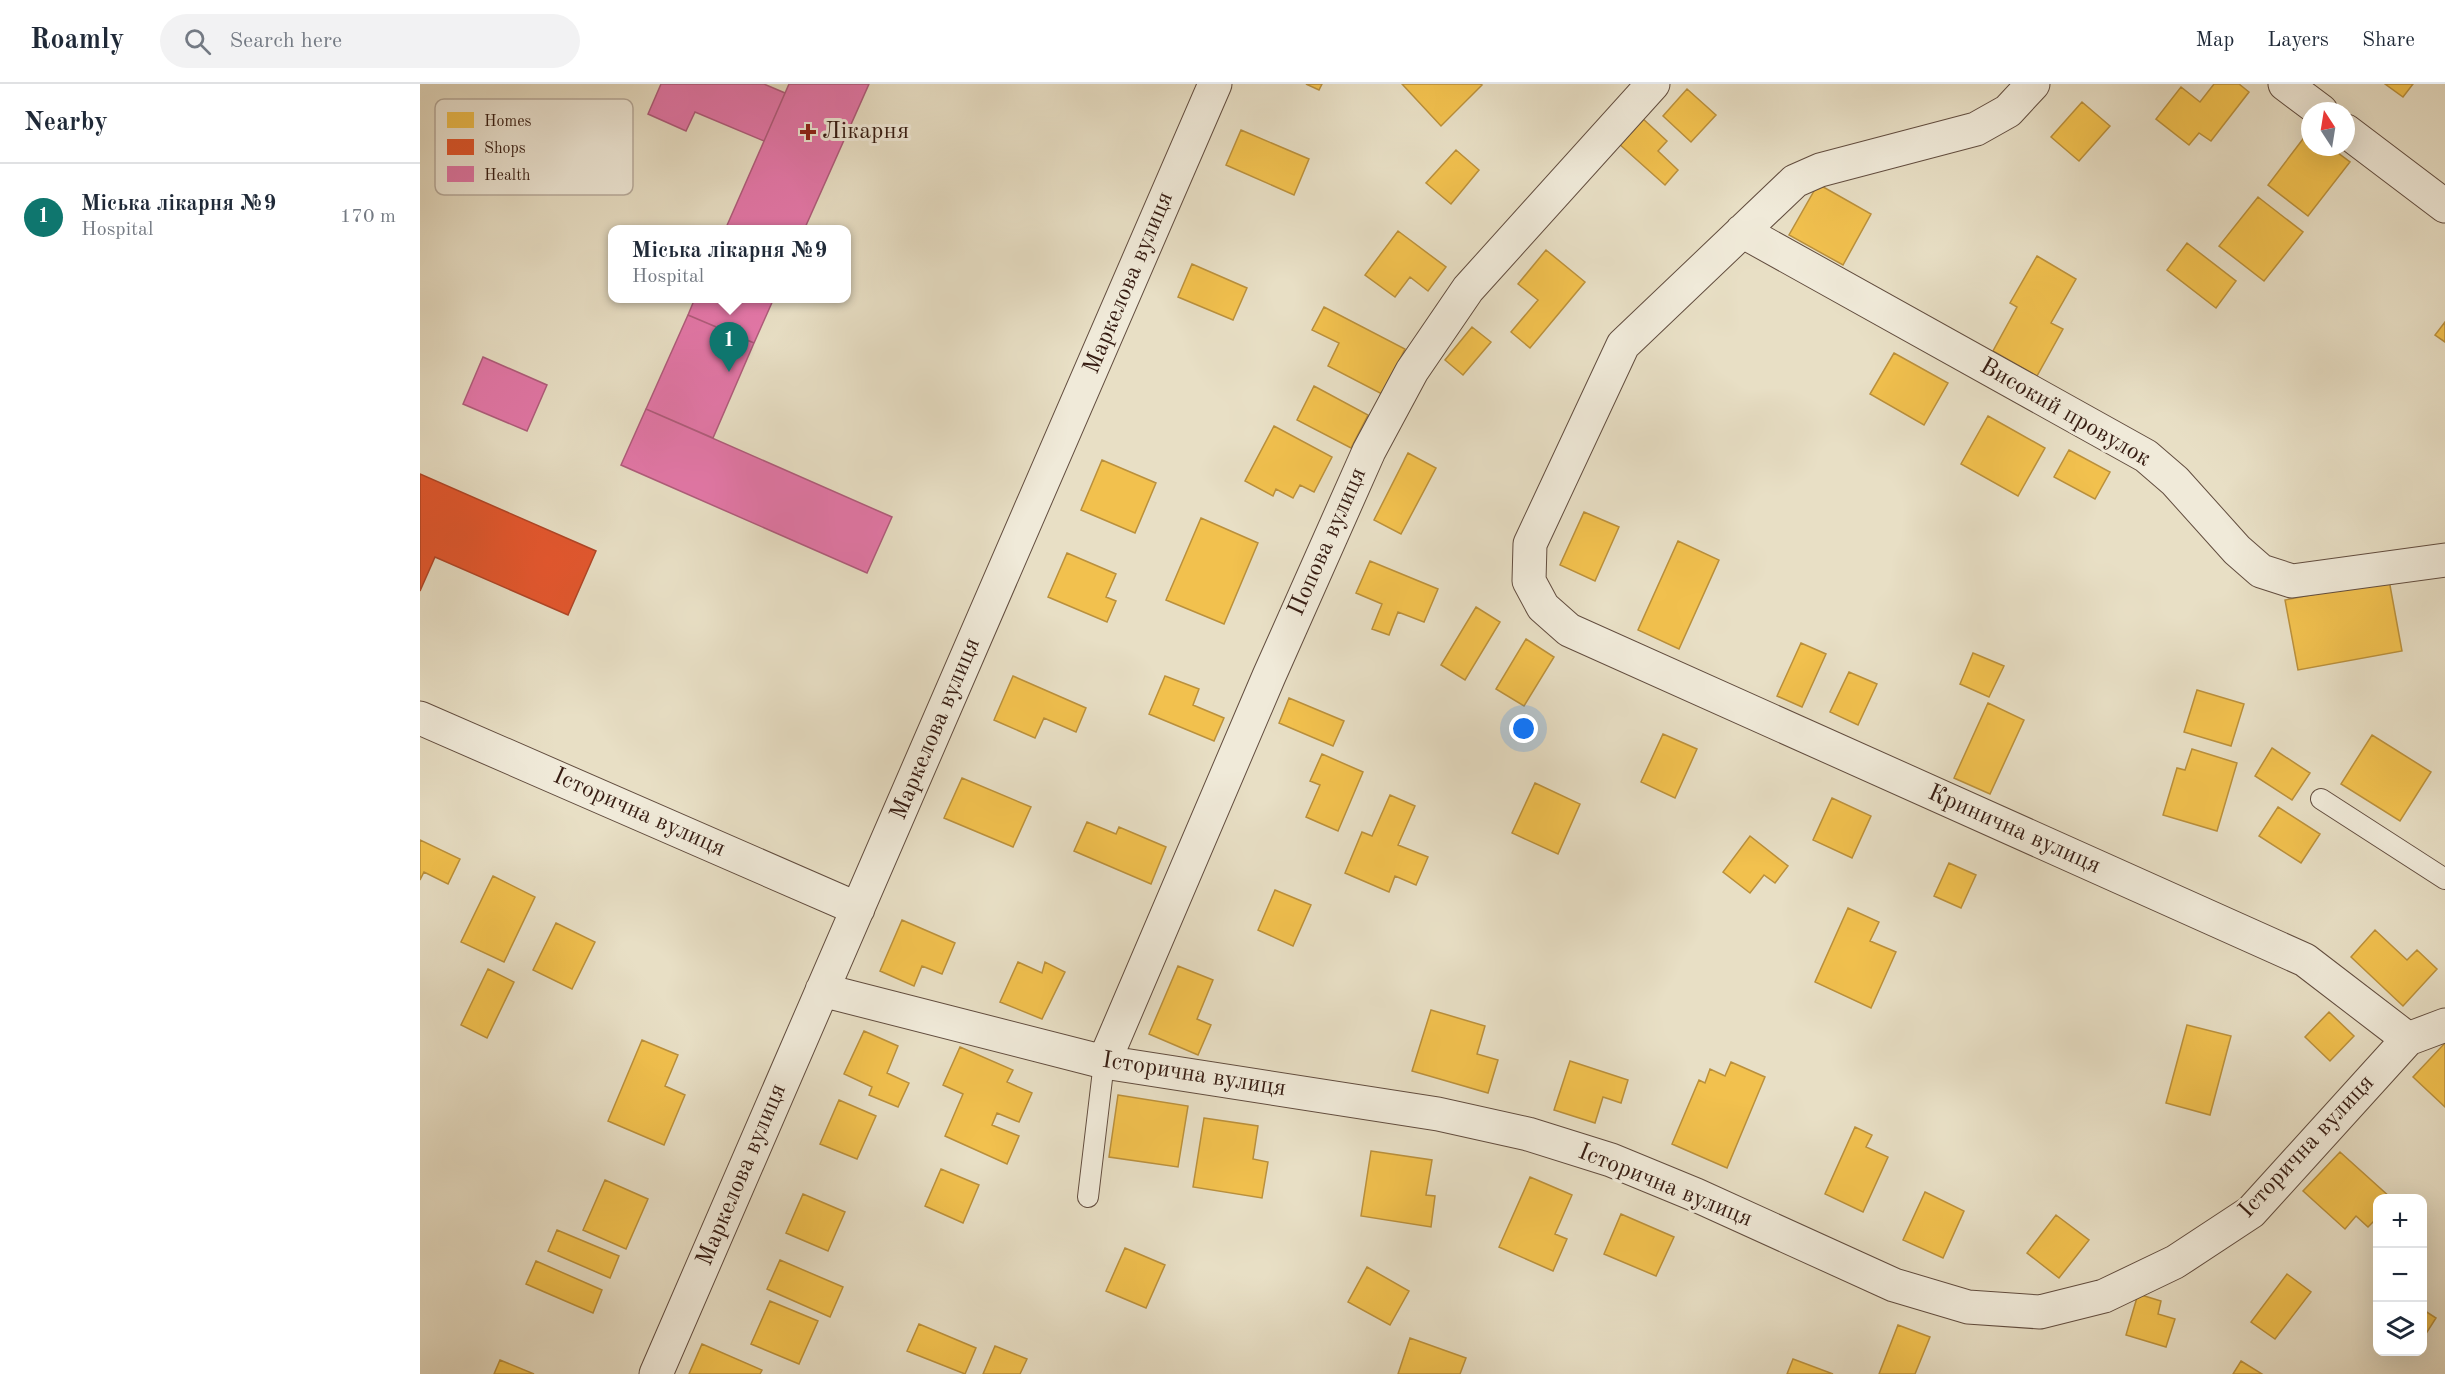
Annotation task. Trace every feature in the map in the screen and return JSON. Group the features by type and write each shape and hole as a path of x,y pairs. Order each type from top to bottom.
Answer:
{"street":[{"name":"Маркелова вулиця","path":"656,1374 1215,84"},
{"name":"Попова вулиця","path":"1104,1062 1269,676 1364,462 1412,371 1468,288 1653,84"},
{"name":"Кринична вулиця","path":"2033,84 2008,111 1976,129 1820,170 1795,181 1623,345 1530,544 1529,581 1543,607 1569,630 2305,960 2408,1039"},
{"path":"2285,84 2308,102"},
{"path":"2355,137 2445,206"},
{"name":"Високий провулок","path":"1743,231 2146,456 2175,481 2237,550 2261,571 2292,581 2445,560"},
{"name":"Історична вулиця","path":"420,718 858,909"},
{"name":"Історична вулиця","path":"822,990 1104,1062 1438,1114 1528,1134 1611,1160 1696,1195 1894,1285 1968,1306 2040,1312 2104,1296 2175,1262 2251,1212 2408,1039"},
{"path":"2408,1039 2445,1025"}],"lane":[{"path":"2321,799 2445,879"},
{"path":"1089,1197 1104,1062"}],"building: Homes":[{"path":"1306,84 1322,84 1319,90"},
{"path":"1402,84 1480,84 1482,85 1441,126"},
{"path":"2214,84 2239,84 2249,92 2211,141 2199,133 2189,145 2156,119 2181,87 2200,102"},
{"path":"2385,84 2413,84 2403,97"},
{"path":"1687,89 1716,115 1691,142 1663,116"},
{"path":"2082,102 2110,126 2079,161 2051,137"},
{"path":"1641,117 1667,141 1658,151 1678,170 1665,185 1618,143"},
{"path":"1241,130 1309,159 1294,195 1226,165"},
{"path":"2301,142 2301,156 2342,156 2350,162 2308,216 2268,185"},
{"path":"1456,150 1479,170 1451,204 1426,183"},
{"path":"1818,184 1871,214 1843,265 1789,235"},
{"path":"2258,197 2303,232 2264,281 2219,246"},
{"path":"1398,231 1446,267 1428,291 1410,277 1395,297 1365,275"},
{"path":"2187,243 2236,281 2216,308 2167,270"},
{"path":"1546,250 1585,282 1530,348 1511,332 1538,300 1518,284"},
{"path":"2037,256 2076,279 2051,323 2063,329 2037,376 1993,351 2017,307 2010,303"},
{"path":"1192,264 1247,288 1233,320 1178,297"},
{"path":"1324,307 1405,349 1382,394 1328,366 1339,343 1312,330"},
{"path":"2445,322 2445,342 2435,335"},
{"path":"1472,327 1491,342 1463,375 1445,360"},
{"path":"1894,353 1948,383 1924,425 1870,394"},
{"path":"1314,386 1368,415 1351,448 1297,420"},
{"path":"1988,416 2045,448 2018,496 1961,464"},
{"path":"1274,426 1332,457 1314,492 1300,485 1293,498 1276,489 1273,496 1245,481"},
{"path":"2069,450 2110,472 2095,499 2054,477"},
{"path":"1408,453 1436,468 1401,534 1374,520"},
{"path":"1102,460 1156,483 1135,533 1081,510"},
{"path":"1584,512 1619,527 1595,581 1560,565"},
{"path":"1201,518 1258,543 1224,624 1166,600"},
{"path":"1678,541 1719,560 1679,649 1638,630"},
{"path":"1067,553 1116,574 1106,597 1116,601 1107,622 1048,597"},
{"path":"1370,561 1438,589 1424,622 1398,612 1389,635 1372,629 1382,604 1356,593"},
{"path":"2389,580 2402,651 2298,670 2285,600"},
{"path":"1476,607 1500,622 1465,680 1441,665"},
{"path":"1526,639 1554,657 1524,706 1496,689"},
{"path":"1801,643 1826,654 1802,707 1777,696"},
{"path":"1973,653 2004,666 1989,697 1960,684"},
{"path":"1849,672 1877,684 1858,725 1830,712"},
{"path":"1013,676 1086,708 1076,732 1044,718 1035,738 994,720"},
{"path":"1165,676 1199,689 1193,705 1224,718 1214,741 1149,714"},
{"path":"2197,690 2244,704 2231,746 2184,732"},
{"path":"1289,698 1344,721 1333,746 1279,723"},
{"path":"1988,703 2024,720 1990,794 1954,778"},
{"path":"1663,734 1697,749 1675,798 1641,782"},
{"path":"2372,735 2431,772 2400,821 2341,784"},
{"path":"2272,748 2310,773 2292,800 2255,776"},
{"path":"2192,749 2237,763 2217,831 2163,815 2177,768 2185,770"},
{"path":"1322,754 1363,772 1338,831 1306,817 1320,785 1310,781"},
{"path":"962,778 1031,807 1013,847 944,818"},
{"path":"1535,783 1580,804 1558,854 1512,833"},
{"path":"1390,795 1415,806 1398,845 1428,857 1416,885 1395,876 1389,892 1345,873 1362,832 1372,836"},
{"path":"1832,798 1871,816 1852,858 1813,840"},
{"path":"2278,807 2320,834 2301,863 2259,836"},
{"path":"1087,822 1116,834 1119,827 1166,847 1151,884 1074,851"},
{"path":"1750,836 1788,866 1775,883 1764,875 1750,893 1723,872"},
{"path":"420,840 460,859 448,884 424,872 420,880"},
{"path":"1949,863 1976,875 1961,908 1934,896"},
{"path":"493,876 535,897 504,962 461,942"},
{"path":"1275,890 1311,905 1293,946 1258,930"},
{"path":"1848,908 1879,922 1870,941 1896,952 1871,1008 1815,982"},
{"path":"902,920 955,943 942,974 922,966 914,986 880,971"},
{"path":"556,923 595,942 572,989 533,970"},
{"path":"2375,930 2407,960 2417,950 2437,969 2403,1006 2351,957"},
{"path":"1018,962 1042,973 1045,962 1065,972 1042,1019 1000,1002"},
{"path":"1178,966 1213,980 1197,1019 1211,1025 1198,1055 1149,1034"},
{"path":"488,969 514,982 487,1038 461,1025"},
{"path":"1431,1010 1485,1026 1477,1054 1498,1060 1488,1093 1412,1071"},
{"path":"2329,1012 2354,1036 2330,1061 2305,1037"},
{"path":"2187,1025 2231,1036 2210,1115 2166,1103"},
{"path":"864,1031 898,1046 887,1073 909,1083 898,1107 869,1095 872,1087 844,1074"},
{"path":"642,1040 678,1055 665,1086 685,1095 664,1145 608,1121"},
{"path":"2445,1043 2445,1107 2413,1077"},
{"path":"960,1047 1013,1070 1007,1082 1032,1093 1019,1122 997,1113 992,1125 1019,1136 1007,1164 945,1136 963,1094 943,1085"},
{"path":"1570,1061 1628,1080 1621,1103 1603,1097 1595,1123 1554,1110"},
{"path":"1731,1062 1765,1077 1727,1168 1672,1144 1699,1080 1705,1083 1710,1069 1725,1076"},
{"path":"1118,1095 1188,1106 1178,1167 1109,1157"},
{"path":"839,1100 876,1116 857,1159 820,1144"},
{"path":"1204,1118 1258,1126 1253,1159 1268,1162 1262,1198 1193,1187"},
{"path":"1855,1127 1872,1135 1866,1147 1888,1157 1863,1212 1825,1194"},
{"path":"1371,1151 1432,1160 1426,1195 1435,1196 1431,1227 1361,1216"},
{"path":"2340,1152 2387,1194 2373,1194 2373,1222 2368,1227 2356,1216 2345,1229 2303,1191"},
{"path":"941,1169 979,1185 963,1223 925,1206"},
{"path":"1530,1177 1572,1195 1555,1234 1567,1239 1553,1271 1499,1247"},
{"path":"605,1180 648,1199 626,1249 583,1230"},
{"path":"1925,1192 1964,1211 1943,1258 1903,1240"},
{"path":"803,1194 845,1212 828,1251 786,1233"},
{"path":"1621,1214 1674,1237 1656,1276 1604,1254"},
{"path":"2056,1215 2089,1240 2059,1278 2027,1253"},
{"path":"557,1230 619,1256 610,1278 548,1251"},
{"path":"1125,1248 1165,1265 1146,1308 1106,1291"},
{"path":"780,1260 843,1287 830,1317 767,1289"},
{"path":"536,1261 602,1290 593,1313 526,1284"},
{"path":"1367,1267 1409,1291 1390,1325 1348,1302"},
{"path":"2287,1274 2311,1292 2275,1339 2251,1322"},
{"path":"2138,1294 2161,1301 2158,1314 2175,1319 2166,1347 2126,1335"},
{"path":"770,1301 818,1321 799,1364 751,1344"},
{"path":"2427,1312 2436,1318 2427,1332"},
{"path":"919,1324 976,1348 965,1374 907,1351"},
{"path":"1898,1325 1930,1337 1915,1374 1879,1374"},
{"path":"1410,1338 1466,1358 1460,1374 1398,1374"},
{"path":"702,1344 762,1370 760,1374 689,1374"},
{"path":"995,1346 1027,1359 1020,1374 983,1374"},
{"path":"1793,1359 1833,1374 1787,1374"},
{"path":"500,1360 534,1374 494,1374"},
{"path":"2241,1361 2262,1374 2233,1374"}],"building: Shops":[{"path":"420,474 596,551 568,615 435,557 420,591"}],"building: Health":[{"path":"661,84 764,84 785,93 764,141 695,112 686,131 648,114"},
{"path":"789,84 869,84 806,225 727,225"},
{"path":"693,303 772,303 754,343 688,315"},
{"path":"688,315 754,343 713,438 646,409"},
{"path":"483,357 547,385 527,431 463,404"},
{"path":"646,409 892,517 867,573 621,465"}],"place":[{"name":"Лікарня","path":"808,132"},
{"name":"Міська лікарня №9","path":"729,372"}]}
